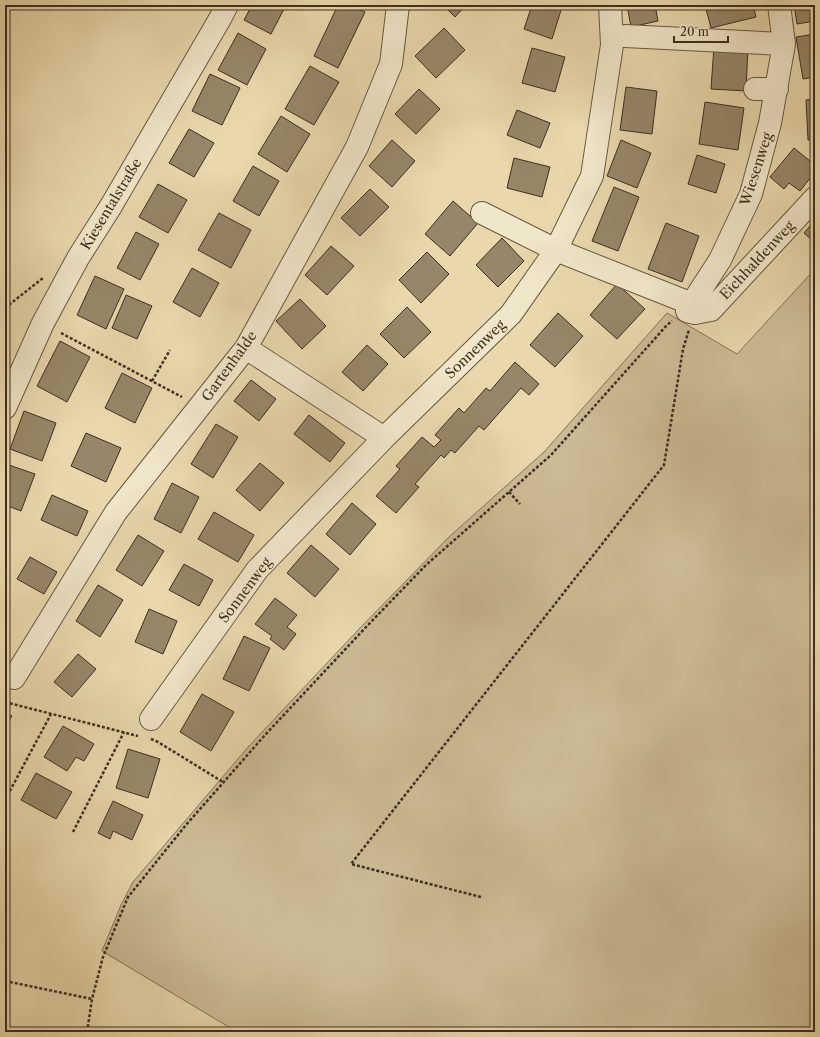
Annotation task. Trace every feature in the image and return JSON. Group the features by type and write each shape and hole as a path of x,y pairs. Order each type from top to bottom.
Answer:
{"street":[{"name":"Kiesentalstraße","path":"5,408 43,323 78,258 115,199 227,5"},
{"name":"Gartenhalde","path":"14,678 116,512 246,348 357,147 392,64 398,5"},
{"name":"Sonnenweg","path":"147,731 257,570 384,438 511,314 556,250 592,176 612,45 610,5"},
{"name":"Wiesenweg","path":"691,309 720,260 751,194 770,123 784,44 779,5"},
{"path":"625,36 784,44"},
{"path":"755,89 777,89"},
{"name":"Eichhaldenweg","path":"691,309 711,310 815,198"},
{"path":"482,213 556,250 691,309"},
{"path":"246,348 384,438"}],"path":[{"path":"5,308 48,275"},
{"path":"87,1032 92,999 103,957 128,898 186,825 223,782 368,625 426,565 551,455 667,324 691,309"},
{"path":"43,323 200,407"},
{"path":"482,897 351,864 664,465 683,349"},
{"path":"152,381 170,350"},
{"path":"509,492 520,504"},
{"path":"5,702 124,732 147,731 158,742 223,782"},
{"path":"5,800 51,714"},
{"path":"73,832 124,732"},
{"path":"5,981 92,999"}],"shaded area":[{"path":"815,269 815,1032 237,1032 102,951 121,905 133,882 249,746 359,629 450,536 544,452 667,313 737,354"}],"building":[{"path":"252,5 286,5 271,34 244,20"},
{"path":"338,5 351,5 365,12 338,68 314,56"},
{"path":"443,5 466,5 455,17"},
{"path":"532,5 555,5 562,7 552,39 524,29"},
{"path":"627,5 655,5 658,21 631,27"},
{"path":"705,5 753,5 756,17 711,28"},
{"path":"794,5 815,5 815,21 797,24"},
{"path":"444,28 465,50 436,78 415,56"},
{"path":"238,33 266,49 247,85 218,70"},
{"path":"815,34 815,77 803,79 796,37"},
{"path":"714,46 748,48 746,91 711,89"},
{"path":"532,48 565,57 555,92 522,83"},
{"path":"310,66 339,82 314,125 285,109"},
{"path":"210,74 240,88 222,125 192,111"},
{"path":"626,87 657,91 652,134 620,130"},
{"path":"419,89 440,109 416,134 395,114"},
{"path":"815,99 815,140 808,140 806,100"},
{"path":"705,102 744,108 738,150 699,144"},
{"path":"517,110 550,123 540,148 507,135"},
{"path":"281,116 310,134 287,172 258,154"},
{"path":"189,129 214,143 194,177 169,163"},
{"path":"392,140 415,161 392,187 369,166"},
{"path":"621,140 651,153 637,188 607,176"},
{"path":"794,148 815,165 815,172 800,191 789,183 784,189 770,177"},
{"path":"697,155 725,164 716,193 688,184"},
{"path":"514,158 550,167 542,197 507,188"},
{"path":"253,166 279,181 259,216 233,201"},
{"path":"158,184 187,200 168,233 139,217"},
{"path":"614,187 639,197 618,251 592,241"},
{"path":"370,189 389,207 360,236 341,218"},
{"path":"453,201 478,223 450,256 425,234"},
{"path":"219,213 251,230 231,268 198,250"},
{"path":"815,220 815,243 804,233"},
{"path":"666,223 699,236 682,282 648,269"},
{"path":"136,232 159,244 140,280 117,268"},
{"path":"502,238 524,261 498,287 476,265"},
{"path":"331,246 354,266 327,295 305,275"},
{"path":"427,252 449,274 421,303 399,280"},
{"path":"192,268 219,283 200,317 173,302"},
{"path":"95,276 124,289 106,329 77,315"},
{"path":"617,284 645,309 617,339 590,315"},
{"path":"126,295 152,306 137,339 112,328"},
{"path":"300,299 326,326 302,349 276,321"},
{"path":"407,307 431,332 404,358 380,334"},
{"path":"558,313 583,336 555,367 530,345"},
{"path":"60,341 90,357 67,402 37,386"},
{"path":"367,345 388,364 363,391 342,372"},
{"path":"515,362 539,384 529,395 521,388 484,430 479,426 455,453 451,450 444,458 441,455 415,484 419,487 396,513 376,496 400,469 396,466 422,437 434,447 441,440 435,435 459,408 464,413 486,388 490,391"},
{"path":"122,373 152,388 135,423 105,408"},
{"path":"251,380 276,399 259,421 234,401"},
{"path":"24,411 56,423 42,461 10,449"},
{"path":"309,415 345,443 330,462 294,434"},
{"path":"216,424 238,437 213,478 191,464"},
{"path":"86,433 121,448 106,482 71,466"},
{"path":"260,463 284,483 260,511 236,490"},
{"path":"6,464 35,474 21,511 5,505"},
{"path":"172,483 199,497 181,533 154,519"},
{"path":"52,495 88,511 77,536 41,520"},
{"path":"352,503 376,524 350,555 326,534"},
{"path":"214,512 254,535 238,562 198,539"},
{"path":"138,535 164,551 142,586 116,570"},
{"path":"311,545 339,569 315,597 287,573"},
{"path":"30,557 57,572 44,594 17,579"},
{"path":"184,564 213,580 199,606 169,590"},
{"path":"98,585 123,600 100,637 76,621"},
{"path":"275,598 297,615 287,627 296,634 284,650 270,639 272,636 255,624"},
{"path":"149,609 177,621 163,654 135,642"},
{"path":"244,636 270,648 249,691 223,679"},
{"path":"78,654 96,669 72,697 54,682"},
{"path":"202,694 234,712 211,751 180,732"},
{"path":"5,713 12,716 5,727"},
{"path":"63,726 94,744 84,761 76,757 67,771 44,757"},
{"path":"128,749 160,759 148,798 116,788"},
{"path":"36,773 72,792 56,819 21,800"},
{"path":"113,801 143,815 132,840 113,831 110,839 98,833"}]}
